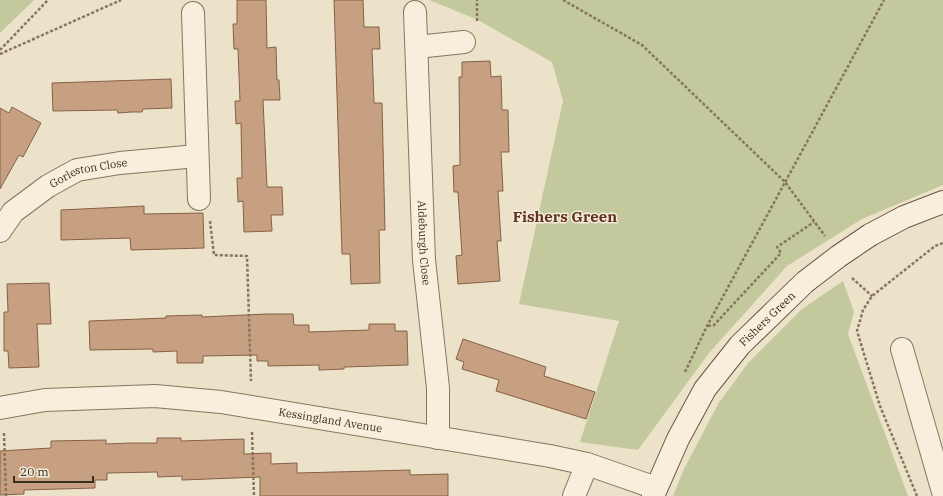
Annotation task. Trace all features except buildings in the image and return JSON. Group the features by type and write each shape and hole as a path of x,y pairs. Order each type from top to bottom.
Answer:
{"street":[{"name":"Aldeburgh Close","path":"415,12 424,260 438,388 438,438"},
{"path":"193,13 199,199"},
{"path":"417,47 464,42"},
{"name":"Gorleston Close","path":"0,231 13,212 48,186 77,170 120,163 197,156"},
{"name":"Fishers Green","path":"654,492 678,439 705,389 740,345 805,282 839,256 870,235 904,217 943,202"},
{"path":"902,349 943,492"},
{"name":"Kessingland Avenue","path":"2,407 44,400 156,396 251,406 587,464 654,492"},
{"path":"574,496 587,464"}],"path":[{"path":"0,50 48,0"},
{"path":"0,54 121,0"},
{"path":"563,0 642,45 785,182 827,239"},
{"path":"682,379 707,326 884,0"},
{"path":"199,199 209,207 214,255 247,256 254,496"},
{"path":"707,326 714,325 781,253 777,247 814,222"},
{"path":"917,496 880,406 857,331 863,310 872,296 935,246 943,243"},
{"path":"852,278 872,296"},
{"path":"2,407 6,496"}],"green space":[{"path":"0,0 34,0 0,33"},
{"path":"429,0 943,0 943,185 862,219 787,266 709,353 638,450 580,442 619,321 519,304 563,101 552,62 478,20"},
{"path":"843,281 854,312 848,334 908,496 673,496 684,469 718,404 748,363 802,309"}],"district":[{"name":"Fishers Green","path":"565,216"}]}
